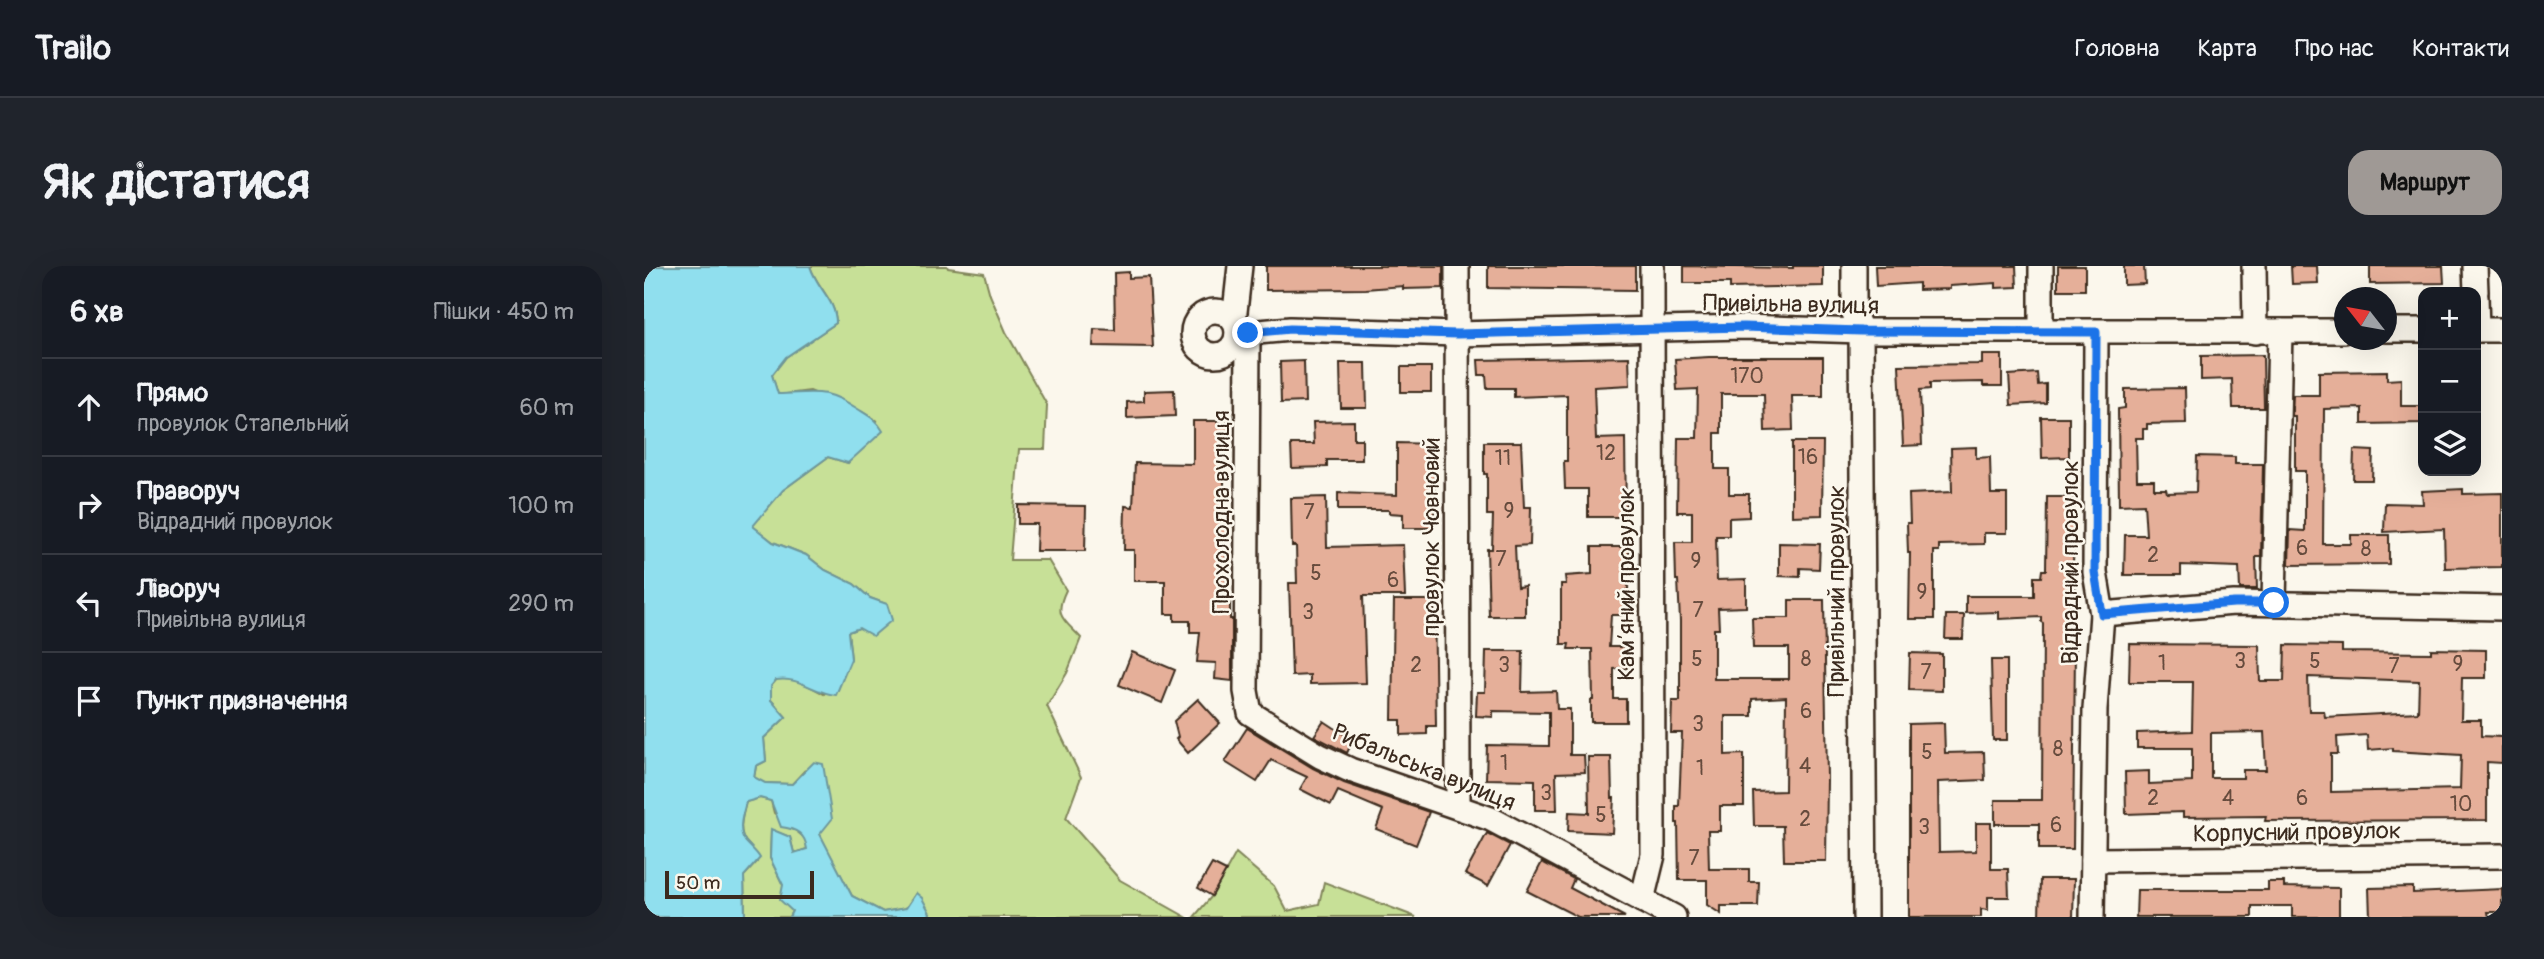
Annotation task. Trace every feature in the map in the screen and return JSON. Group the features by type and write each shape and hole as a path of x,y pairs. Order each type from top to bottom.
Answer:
{"street":[{"name":"Прохолодна вулиця","path":"1240,266 1247,691"},
{"name":"провулок Човновий","path":"1457,266 1458,807"},
{"name":"Камʼяний провулок","path":"1642,900 1653,855 1652,266"},
{"name":"Привільний провулок","path":"1854,266 1854,313 1861,331 1865,917"},
{"path":"2041,266 2041,331"},
{"path":"2254,266 2255,332"},
{"path":"2474,266 2476,287"},
{"name":"Привільна вулиця","path":"1240,330 1457,334 1744,327 1861,331 2334,331"},
{"path":"2397,330 2418,330"},
{"path":"2481,330 2502,330"},
{"path":"2274,603 2280,331"},
{"name":"Відрадний провулок","path":"2092,917 2095,709 2102,614 2095,572 2096,332"},
{"path":"2102,614 2234,603 2502,608"},
{"name":"Рибальська вулиця","path":"1247,691 1250,713 1320,756 1350,770 1491,819 1674,917"},
{"name":"Корпусний провулок","path":"2094,860 2502,856"}],"green space":[{"path":"810,266 947,266 984,273 1006,332 1047,405 1045,449 1019,449 1010,560 1048,560 1066,590 1060,606 1062,617 1081,638 1067,673 1047,706 1081,777 1066,818 1120,880 1186,917 928,917 930,913 916,893 906,908 883,912 852,896 819,834 804,771 792,784 764,783 754,778 756,766 766,761 764,738 786,717 771,700 771,686 777,679 790,679 824,694 851,659 848,632 859,628 886,604 870,598 854,584 825,570 806,555 773,542 752,526 783,490 828,457 848,463 877,421 810,391 778,395 772,375 786,357 836,323 833,307"},
{"path":"760,798 771,801 774,813 806,839 807,849 794,853 790,837 771,830 770,858 792,911 789,917 745,917 744,876 757,862 743,837 742,822 746,802"},
{"path":"1236,853 1274,886 1287,911 1319,904 1324,882 1416,917 1194,917 1212,896"}],"water":[{"path":"644,266 810,266 830,301 836,323 786,357 772,375 778,394 828,394 869,416 883,431 848,463 828,457 783,490 753,526 773,542 806,555 825,570 854,584 870,598 887,604 892,620 873,636 859,628 848,632 851,659 836,695 792,680 776,680 771,686 771,700 786,717 764,738 766,761 756,766 754,777 765,783 792,784 814,762 823,764 832,819 820,834 852,896 883,912 906,908 916,893 930,913 928,917 789,917 792,911 780,900 783,885 770,858 771,829 790,837 794,853 807,849 806,844 799,833 781,827 771,801 760,798 746,802 741,822 745,841 760,858 744,876 745,917 644,917"}],"building":[{"path":"1266,266 1443,266 1443,288 1403,289 1403,286 1266,290"},
{"path":"1488,266 1635,266 1635,290 1488,288"},
{"path":"1684,266 1823,266 1823,286 1730,288 1730,283 1684,283"},
{"path":"1875,266 2016,266 2017,287 1996,288 1996,283 1919,290 1919,283 1876,286"},
{"path":"2058,266 2085,266 2085,290 2058,290"},
{"path":"2124,266 2144,266 2145,284 2124,285"},
{"path":"2291,266 2317,266 2318,283 2292,284"},
{"path":"2370,266 2443,266 2444,283 2370,284"},
{"path":"1129,272 1129,278 1149,277 1153,347 1093,346 1094,329 1115,330 1114,273"},
{"path":"1982,355 2002,355 2002,386 1983,386 1983,382 1930,383 1930,389 1920,390 1922,445 1903,446 1899,365 1982,364"},
{"path":"2263,355 2264,408 2233,408 2232,379 2201,380 2201,356"},
{"path":"1629,357 1630,385 1594,387 1596,439 1625,438 1626,517 1588,517 1588,489 1565,489 1567,395 1514,397 1514,388 1487,388 1486,375 1479,375 1478,360"},
{"path":"1823,357 1823,396 1792,396 1793,430 1765,431 1764,394 1721,394 1721,433 1715,433 1715,469 1729,469 1729,494 1749,494 1749,517 1729,518 1729,536 1716,536 1717,580 1746,579 1746,607 1718,608 1719,629 1714,629 1714,679 1789,679 1789,648 1753,648 1752,618 1789,618 1789,600 1824,600 1826,861 1784,861 1783,826 1754,826 1753,792 1785,791 1786,697 1752,699 1752,716 1725,716 1725,755 1744,754 1744,806 1720,806 1720,831 1708,831 1709,869 1749,869 1749,882 1759,882 1758,906 1721,906 1721,914 1707,905 1707,880 1679,880 1676,806 1679,806 1682,733 1671,733 1672,701 1680,701 1680,621 1675,542 1692,542 1692,512 1677,512 1678,438 1697,438 1698,389 1677,390 1675,359"},
{"path":"1304,361 1305,402 1281,403 1280,362"},
{"path":"1340,363 1366,363 1367,408 1341,408"},
{"path":"1401,367 1431,367 1431,392 1401,392"},
{"path":"2387,371 2387,380 2401,379 2401,406 2418,406 2418,423 2362,424 2362,408 2324,409 2323,544 2351,544 2351,535 2389,535 2389,564 2289,565 2290,530 2305,531 2305,471 2295,471 2293,395 2319,395 2319,372"},
{"path":"2037,373 2038,385 2046,384 2046,403 2011,405 2009,375"},
{"path":"2185,388 2186,423 2147,424 2147,429 2143,429 2143,438 2136,438 2137,480 2154,480 2154,489 2166,489 2167,493 2196,492 2197,456 2235,457 2235,464 2263,464 2261,557 2256,557 2257,589 2240,589 2239,567 2181,565 2181,575 2124,575 2125,535 2146,535 2144,504 2119,505 2118,409 2125,408 2125,389"},
{"path":"1174,390 1175,416 1127,418 1127,402 1144,401 1144,391"},
{"path":"2041,417 2069,417 2069,457 2042,458"},
{"path":"1193,421 1228,421 1228,449 1224,449 1224,510 1228,510 1226,558 1227,597 1230,597 1232,619 1232,681 1215,679 1216,663 1197,662 1200,632 1190,632 1190,621 1174,621 1174,614 1165,614 1165,581 1134,581 1134,550 1124,550 1125,506 1133,507 1135,463 1193,464"},
{"path":"1354,421 1354,439 1362,439 1362,460 1327,460 1327,467 1292,468 1291,444 1314,444 1313,422"},
{"path":"1484,442 1521,442 1524,507 1531,507 1530,545 1515,546 1517,587 1525,586 1525,616 1489,616 1487,549 1492,549 1493,515 1487,515"},
{"path":"1792,442 1823,442 1822,515 1792,516"},
{"path":"1397,443 1435,444 1434,528 1403,528 1403,514 1389,513 1389,510 1338,510 1338,493 1397,495"},
{"path":"1976,447 1976,458 1990,457 1991,494 2007,494 2007,533 1984,533 1984,544 1939,545 1939,551 1934,551 1934,619 1909,619 1909,494 1952,492 1951,448"},
{"path":"2354,450 2373,451 2372,480 2353,480"},
{"path":"2463,489 2463,494 2502,493 2502,567 2445,568 2444,529 2384,532 2385,503 2423,504 2422,491"},
{"path":"1326,497 1327,547 1403,545 1405,596 1363,596 1366,683 1310,684 1310,675 1292,676 1289,583 1297,583 1296,546 1292,546 1291,498"},
{"path":"2047,497 2074,497 2073,570 2076,570 2075,594 2070,594 2070,647 2075,647 2073,849 2039,849 2039,824 1995,824 1995,800 2042,800 2041,617 1999,619 1999,612 1966,613 1966,596 2034,596 2034,577 2041,577 2042,570 2046,570"},
{"path":"1018,505 1086,506 1085,551 1036,551 1037,524 1018,524"},
{"path":"1779,543 1820,544 1819,569 1800,568 1800,577 1779,576"},
{"path":"1592,547 1629,547 1625,615 1611,615 1609,647 1627,647 1627,668 1614,669 1614,699 1626,699 1626,722 1591,722 1592,649 1568,649 1569,644 1561,644 1561,584 1566,584 1565,576 1592,574"},
{"path":"1394,600 1434,600 1436,726 1427,726 1427,734 1401,735 1401,720 1392,720"},
{"path":"1946,615 1964,615 1963,639 1945,639"},
{"path":"2130,644 2259,645 2260,681 2284,681 2285,645 2342,646 2342,652 2431,653 2431,649 2486,650 2486,678 2462,678 2461,720 2481,720 2481,736 2502,737 2502,763 2487,762 2487,820 2265,821 2266,816 2183,817 2183,812 2126,814 2125,772 2149,771 2149,784 2192,782 2192,748 2137,748 2137,733 2192,731 2193,682 2129,682","holes":["2308,677 2419,681 2418,712 2325,717 2324,711 2309,711","2264,732 2266,770 2243,770 2243,778 2211,778 2211,733","2367,735 2368,750 2393,748 2393,751 2461,755 2460,789 2331,792 2331,754 2338,754 2337,737"]},
{"path":"1486,651 1523,651 1522,692 1556,691 1557,709 1570,709 1570,755 1584,755 1585,772 1556,773 1557,810 1535,810 1535,780 1486,779 1487,745 1549,746 1549,712 1493,711 1493,717 1476,716 1477,692 1485,692"},
{"path":"1132,652 1175,670 1162,703 1119,685"},
{"path":"1910,653 1942,654 1942,691 1909,690"},
{"path":"1991,660 2007,660 2007,740 1993,740"},
{"path":"1198,699 1220,723 1188,753 1176,739 1178,737 1174,721"},
{"path":"1324,721 1353,740 1347,753 1314,736"},
{"path":"1944,723 1945,753 1984,752 1985,780 1938,782 1939,852 1976,851 1976,823 1991,823 1991,869 2008,869 2009,897 1988,897 1988,910 1981,909 1981,917 1909,917 1909,724"},
{"path":"1247,728 1313,768 1344,783 1429,812 1416,845 1376,829 1383,810 1338,791 1331,805 1300,789 1307,777 1271,760 1257,782 1225,762"},
{"path":"1588,757 1611,757 1614,798 1612,833 1568,831 1569,812 1589,813"},
{"path":"1487,833 1510,845 1488,886 1465,874"},
{"path":"1542,862 1574,879 1570,888 1625,917 1578,917 1527,891"},
{"path":"1212,864 1226,871 1212,896 1198,888"},
{"path":"2040,879 2074,879 2073,917 2039,917"},
{"path":"2268,882 2284,882 2284,887 2339,888 2339,917 2292,917 2292,906 2252,906 2252,917 2136,917 2137,890 2268,890"},
{"path":"2413,887 2413,893 2502,889 2502,912 2488,912 2489,917 2370,917 2369,888"}],"route":[{"path":"1248,333 1290,329 1457,334 1744,327 1861,331 2096,332 2095,572 2102,614 2234,603 2274,603"}]}
